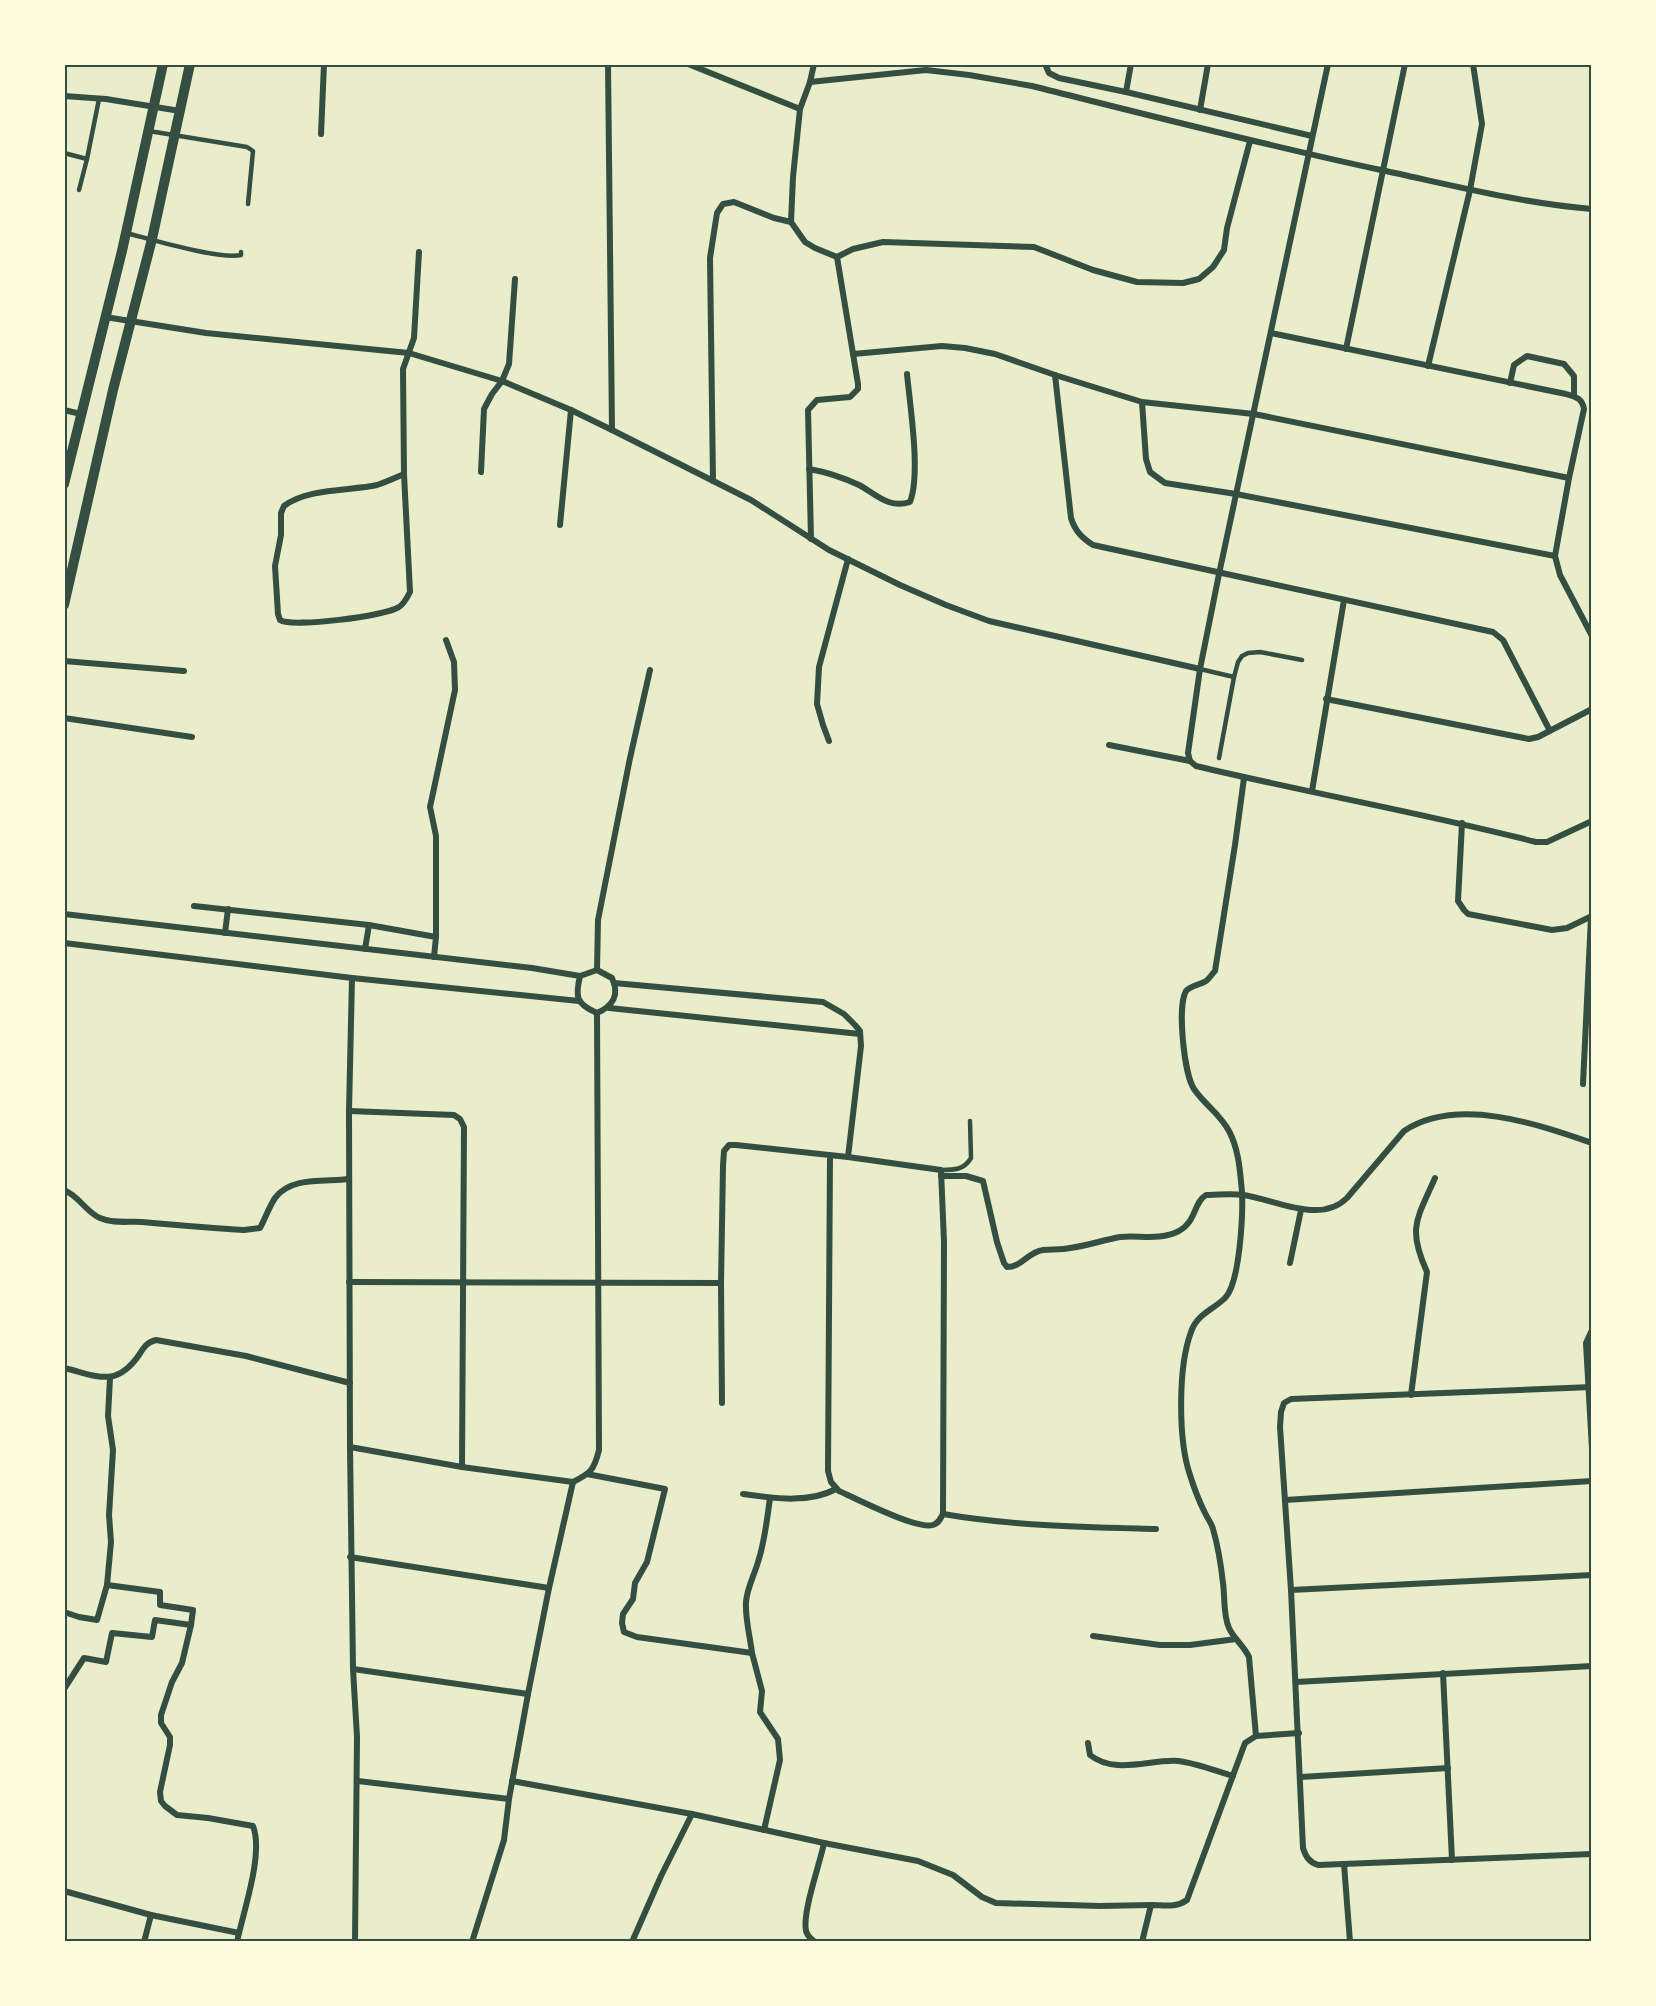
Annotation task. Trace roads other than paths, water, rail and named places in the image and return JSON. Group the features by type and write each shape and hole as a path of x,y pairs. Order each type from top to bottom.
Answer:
{"street":[{"path":"64,484 126,233 163,64"},
{"path":"64,605 113,390 152,239 190,64"},
{"path":"321,134 324,64"},
{"path":"608,64 612,430"},
{"path":"688,64 800,109"},
{"path":"814,64 800,109 791,222 805,242 837,257 853,249 883,242 1034,246 1093,270 1137,282 1183,284 1199,279 1213,267 1224,250 1227,228 1250,141"},
{"path":"1045,64 1049,73 1059,78 1312,136"},
{"path":"1126,92 1131,64"},
{"path":"1200,110 1208,64"},
{"path":"1190,761 1188,753 1200,669 1328,64"},
{"path":"1346,349 1405,64"},
{"path":"1428,366 1470,190 1482,124 1473,64"},
{"path":"810,82 926,70 969,75 1032,86 1250,141 1470,190 1539,203 1592,209"},
{"path":"64,96 103,99 180,111"},
{"path":"713,481 710,258 717,213 723,204 734,202 774,218 791,222"},
{"path":"404,474 377,484 309,496 284,506 281,513 281,535 275,566 280,620 286,623 306,623 382,614 396,609 410,592 404,474 403,369 414,338 419,252"},
{"path":"812,539 808,410 817,400 850,397 858,389 837,257"},
{"path":"481,472 484,409 502,381 509,364 515,279"},
{"path":"105,317 206,333 409,353 502,381 571,410 713,481 750,500 812,539 900,585 989,621 1200,669"},
{"path":"1271,333 1574,396 1582,402 1584,409 1555,556 1560,574 1592,636"},
{"path":"853,354 942,346 995,354 1142,402 1254,414 1569,478"},
{"path":"1510,382 1514,365 1527,356 1564,364 1574,376 1574,396"},
{"path":"810,469 823,471 859,486 890,503 910,502 914,488 914,444 907,374"},
{"path":"1056,375 1071,518 1076,531 1084,540 1093,545 1219,574 1493,632 1503,640 1549,729"},
{"path":"1142,402 1146,459 1150,472 1165,483 1236,494 1555,556"},
{"path":"64,410 81,414"},
{"path":"560,525 571,410"},
{"path":"829,741 817,704 819,667 848,559"},
{"path":"1311,791 1344,600"},
{"path":"434,957 436,836 430,807 455,690 454,662 446,640"},
{"path":"64,661 184,671"},
{"path":"597,970 598,920 650,670"},
{"path":"1326,699 1529,739 1592,709"},
{"path":"64,718 192,737"},
{"path":"1109,745 1190,761 1196,766 1244,778 1462,823 1536,842 1547,842 1592,821"},
{"path":"1244,778 1215,971 1206,981 1191,987 1186,992 1182,1005 1186,1069 1194,1088 1228,1129 1238,1152 1242,1194 1241,1228 1232,1288 1226,1297 1202,1314 1190,1333 1182,1386 1181,1420 1189,1474 1204,1512 1213,1527 1223,1581 1227,1620 1249,1658 1256,1736"},
{"path":"1462,823 1458,901 1468,914 1552,930 1567,928 1591,917 1583,1084"},
{"path":"194,906 369,925 436,937"},
{"path":"225,933 228,909"},
{"path":"64,914 580,976 597,970 612,978 614,983 613,999 609,1008"},
{"path":"365,949 369,925"},
{"path":"64,943 352,978 579,1001"},
{"path":"580,976 577,989 579,1001 585,1008 597,1013 609,1008 860,1034"},
{"path":"352,978 349,1282 350,1557 358,1780 355,1941"},
{"path":"614,983 823,1002 844,1014 860,1034 861,1046 848,1157"},
{"path":"350,1447 462,1467 573,1482 588,1474 595,1466 599,1450 597,1013"},
{"path":"349,1110 454,1115 460,1119 464,1127 462,1467"},
{"path":"722,1403 721,1283 724,1151 729,1145 848,1157 966,1176 983,1181 1004,1263 1007,1267 1015,1267 1035,1251 1069,1248 1121,1237 1160,1238 1182,1229 1189,1223 1201,1198 1206,1195 1242,1194 1301,1210 1315,1210 1343,1203 1404,1131 1416,1123 1432,1118 1454,1115 1498,1117 1592,1143"},
{"path":"830,1155 828,1471 831,1482 836,1489 912,1523 932,1526 939,1522 943,1514 944,1242 941,1173"},
{"path":"1411,1395 1426,1272 1419,1255 1415,1224 1435,1178"},
{"path":"64,1190 72,1193 91,1213 111,1222 244,1230 260,1228 273,1201 287,1186 349,1179"},
{"path":"1290,1263 1301,1210"},
{"path":"349,1282 721,1283"},
{"path":"1592,1330 1586,1343 1592,1449"},
{"path":"64,1368 103,1378 117,1376 127,1370 146,1344 156,1340 246,1356 350,1383"},
{"path":"64,1612 98,1620 107,1585 111,1542 109,1515 113,1450 108,1416 110,1378"},
{"path":"1590,1387 1291,1399 1284,1403 1281,1412 1292,1590 1303,1848 1307,1857 1312,1863 1318,1865 1592,1854"},
{"path":"588,1474 665,1489 647,1562 635,1583 633,1599 623,1614 624,1632 637,1637 752,1653"},
{"path":"1285,1500 1592,1481"},
{"path":"472,1941 504,1840 512,1780 528,1694 573,1482"},
{"path":"743,1494 770,1498 811,1497 826,1495 836,1489"},
{"path":"764,1830 780,1760 778,1739 760,1712 762,1691 752,1653 746,1600 749,1583 758,1563 763,1542 770,1498"},
{"path":"943,1514 987,1522 1156,1529"},
{"path":"350,1557 549,1588"},
{"path":"1292,1590 1592,1575"},
{"path":"107,1585 160,1592 160,1605 193,1610 182,1663 172,1682 161,1715 161,1723 170,1737 160,1792 161,1801 177,1815 253,1826 256,1835 252,1881 237,1941"},
{"path":"64,1689 84,1658 106,1662 112,1632 152,1637 155,1620 191,1625"},
{"path":"1093,1636 1160,1645 1190,1645 1236,1639"},
{"path":"1296,1682 1592,1666"},
{"path":"353,1669 528,1694"},
{"path":"1443,1673 1452,1860"},
{"path":"512,1780 918,1860 953,1875 982,1897 996,1903 1173,1906 1181,1905 1187,1900 1245,1743 1256,1736 1299,1733"},
{"path":"1088,1743 1090,1755 1103,1763 1138,1765 1179,1761 1233,1776"},
{"path":"1301,1777 1448,1768"},
{"path":"358,1780 509,1799"},
{"path":"632,1941 692,1814"},
{"path":"815,1941 806,1930 807,1916 810,1894 819,1870 824,1843"},
{"path":"1344,1864 1350,1941"},
{"path":"64,1891 151,1915 239,1933"},
{"path":"1142,1941 1151,1905"},
{"path":"144,1941 151,1915"}],"lane":[{"path":"79,189 103,99"},
{"path":"149,131 247,147 253,151 248,204"},
{"path":"64,153 87,159"},
{"path":"126,233 206,252 236,256 241,255 241,252"},
{"path":"1219,758 1234,677 1242,656 1260,652 1302,660"},
{"path":"1200,669 1234,677"},
{"path":"941,1173 962,1167 971,1158 970,1121"}]}
